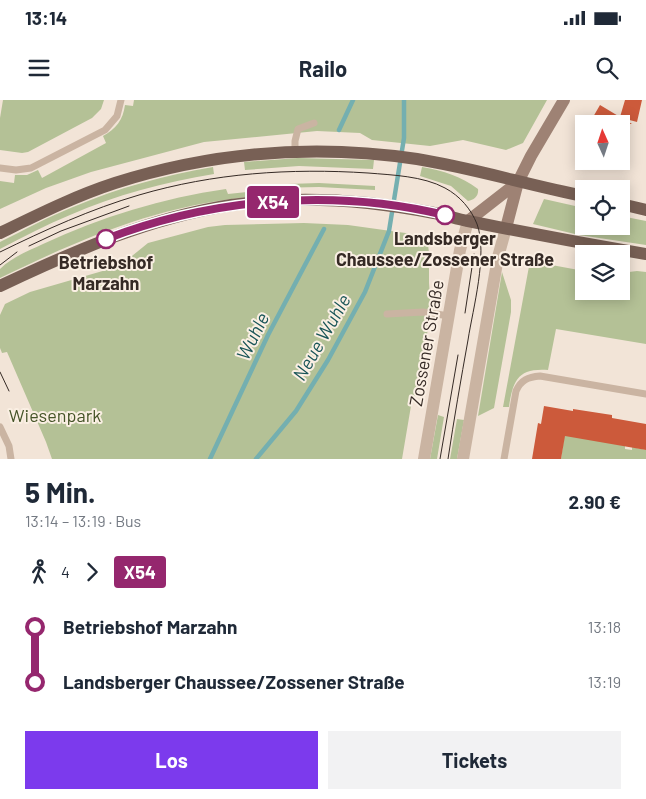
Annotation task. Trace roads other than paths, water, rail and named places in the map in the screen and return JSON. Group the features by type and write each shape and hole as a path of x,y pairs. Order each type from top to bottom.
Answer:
{"main road":[{"path":"468,221 509,195 564,100"},
{"path":"0,233 59,205 113,184 165,169 217,158 295,151 378,154 419,159 575,194"},
{"path":"506,228 509,195"},
{"path":"0,286 128,230 179,216 232,205 291,200 335,201 406,208 646,254"},
{"path":"630,206 646,210"}],"street":[{"name":"Zossener Straße","path":"424,459 460,250 468,221"},
{"path":"463,459 496,267 506,228"}],"lane":[{"path":"0,168 16,170 31,168 105,130 117,116 121,100"},
{"path":"295,151 298,129 314,124"},
{"path":"387,314 423,312 449,316"},
{"path":"504,459 516,391 520,383 531,376 646,394"},
{"path":"0,427 9,446 11,459"}],"waterway":[{"name":"Wuhle","path":"339,130 353,100"},
{"name":"Neue Wuhle","path":"256,459 296,411 328,360 365,292 389,231 404,138 404,100"},
{"name":"Wuhle","path":"210,459 268,335 324,229"}],"tram line":[{"path":"0,252 68,220 103,207 167,188 224,177 310,171 368,173 397,175 427,181 445,188 460,199 472,213 480,236 481,250 478,281 448,459"},
{"path":"29,246 61,231 129,206"},
{"path":"0,265 17,252"},
{"path":"465,313 474,254"},
{"path":"440,459 458,355"},
{"path":"0,372 9,391"}],"place":[{"name":"Landsberger Chaussee/Zossener Straße","path":"445,215"},
{"name":"Betriebshof Marzahn","path":"106,239"}],"park label":[{"name":"Wiesenpark","path":"55,415"}]}
